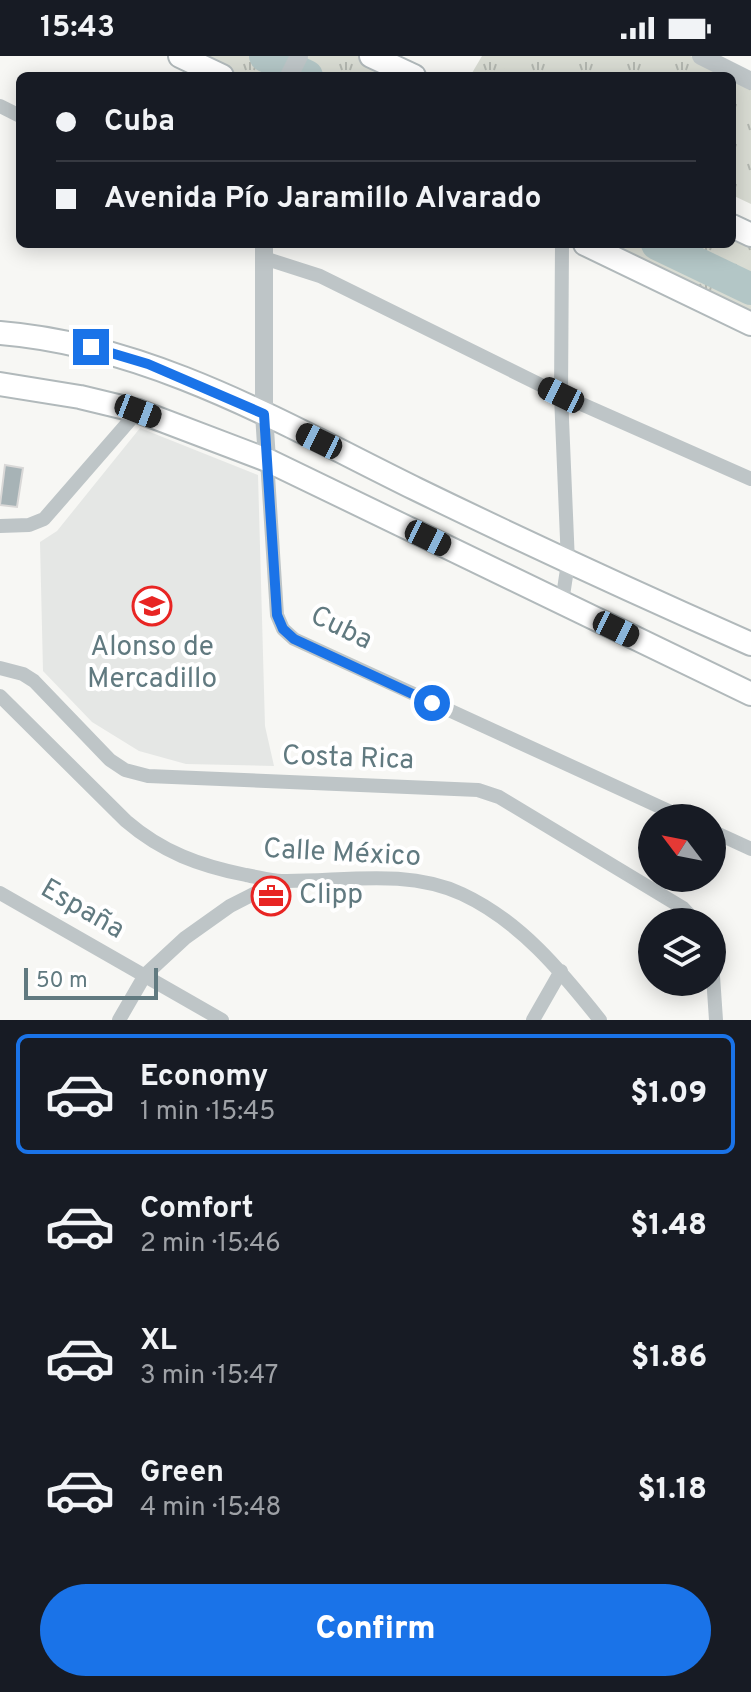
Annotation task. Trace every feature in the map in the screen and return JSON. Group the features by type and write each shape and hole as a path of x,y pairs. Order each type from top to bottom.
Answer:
{"main road":[{"path":"180,56 214,72"},
{"path":"371,56 405,72"},
{"path":"593,248 751,324"},
{"path":"0,333 72,342 148,364 264,414 568,563 751,644"},
{"path":"0,384 80,397 138,411 267,460 751,694"}],"street":[{"path":"701,56 733,72"},
{"path":"562,248 561,395 568,563 562,602"},
{"path":"264,251 561,395 751,479"},
{"name":"Cuba","path":"264,251 264,414 277,615 283,629 294,639 653,804"},
{"path":"0,526 29,525 44,519 138,411"},
{"name":"Costa Rica","path":"0,668 23,674 34,681 110,760 125,770 148,776 487,792 679,908"},
{"name":"Calle México","path":"0,696 144,837 177,856 212,869 279,881 385,877 433,884 462,894 504,920 561,971 600,1020"},
{"path":"726,837 751,849"},
{"path":"119,1020 145,975 185,938 230,906 279,881"},
{"name":"España","path":"0,893 222,1020"},
{"path":"533,1020 561,971"},
{"path":"714,996 716,1020"}],"shaded area":[{"name":"Alonso de Mercadillo","path":"140,428 258,475 265,726 274,766 186,764 139,751 92,722 43,671 40,542 57,531"}],"green space":[{"path":"180,56 371,56 405,72 214,72"},
{"path":"482,56 691,56 722,72 473,72"},
{"path":"488,56 536,56 527,72 511,72 487,59"},
{"path":"736,79 751,87 751,204 736,197"},
{"path":"736,228 751,235 751,324 593,248 736,248"}],"building":[{"path":"5,465 23,468 17,507 0,505"}],"waterway":[{"path":"265,56 299,72"},
{"path":"665,248 751,289"}],"place":[{"name":"Alonso de Mercadillo","path":"152,606"},
{"name":"Clipp","path":"271,896"}],"route":[{"path":"91,347 148,364 264,414 277,615 283,629 294,639 432,703"}]}
